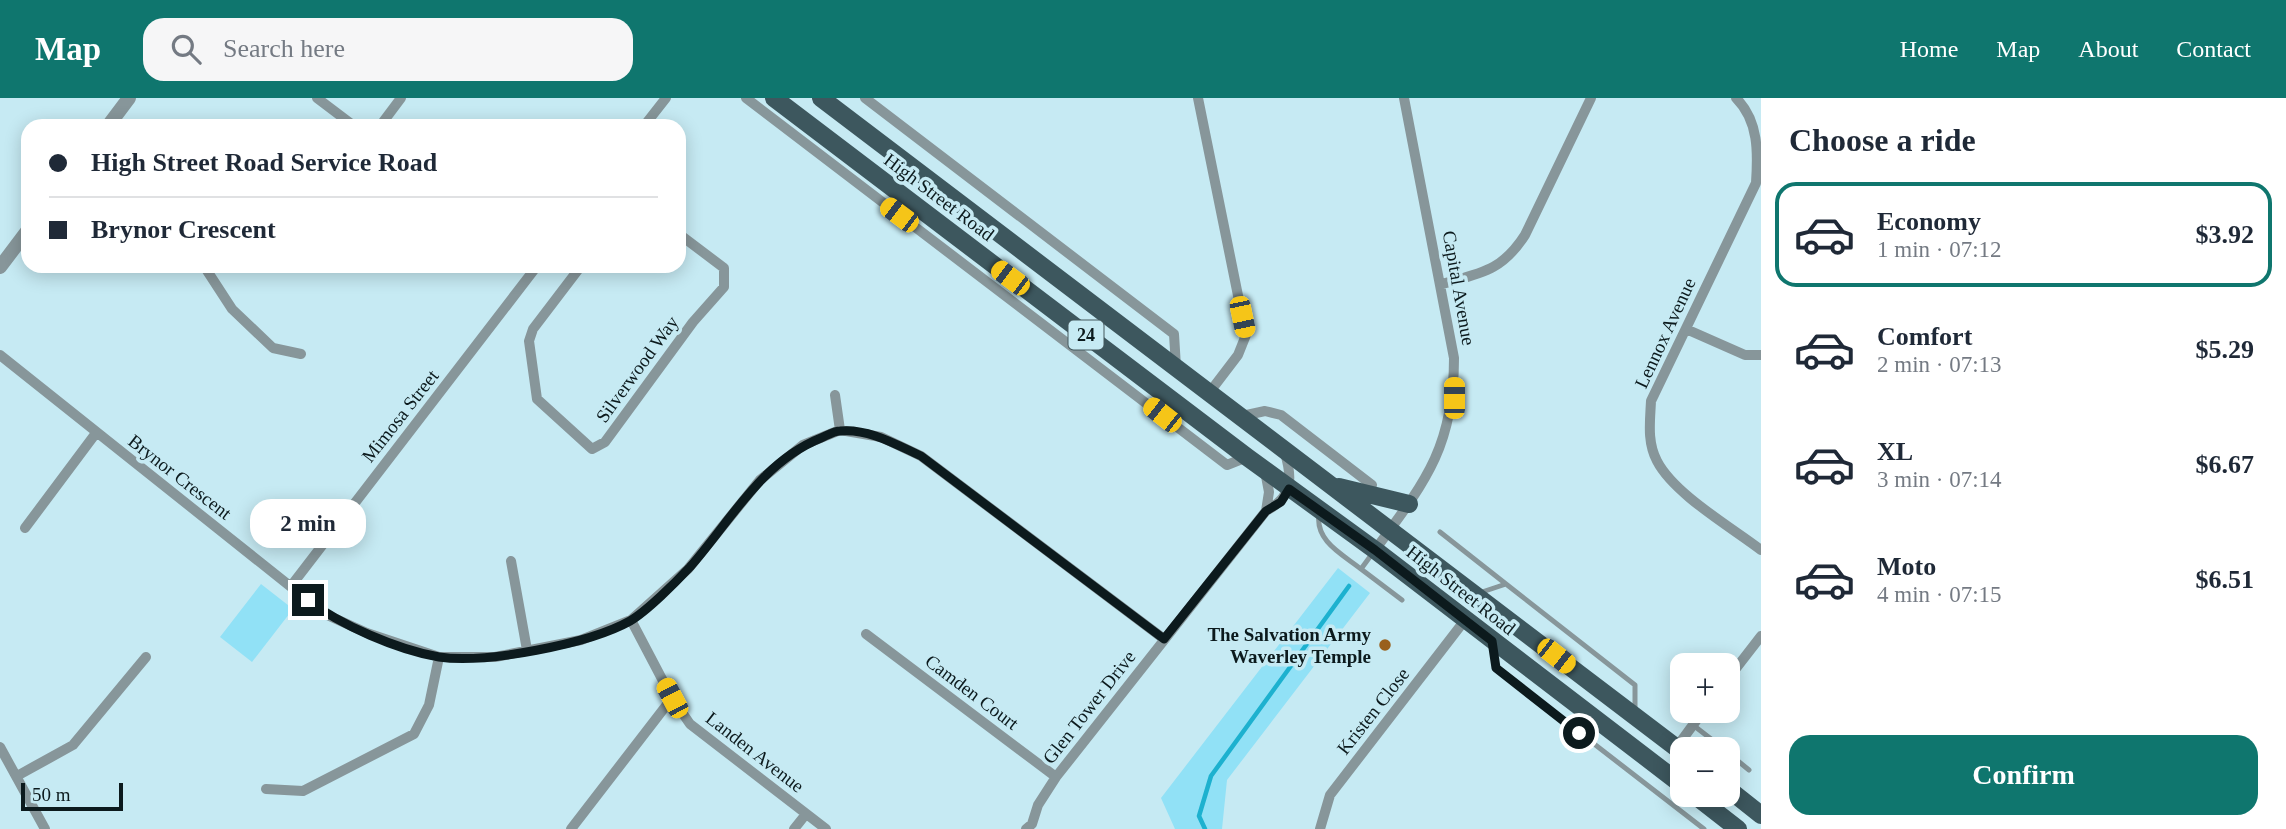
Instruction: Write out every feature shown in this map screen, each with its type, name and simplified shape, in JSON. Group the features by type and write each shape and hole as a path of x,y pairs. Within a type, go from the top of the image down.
{"main road":[{"name":"High Street Road","path":"774,98 1265,471 1375,550 1670,776"},
{"name":"High Street Road","path":"821,98 1391,528 1670,743"},
{"path":"1334,485 1409,504"},
{"path":"1740,798 1761,815"},
{"path":"1710,807 1738,829"}],"street":[{"path":"113,119 129,98"},
{"path":"317,98 345,119"},
{"path":"385,119 401,98"},
{"path":"650,119 666,98"},
{"name":"High Street Road","path":"746,98 1227,465 1247,457"},
{"name":"High Street Road","path":"865,98 1174,334 1177,367"},
{"path":"1198,98 1246,335 1238,355 1209,393"},
{"name":"Capital Avenue","path":"1375,550 1431,472 1446,436 1454,398 1454,358 1442,284 1404,98"},
{"path":"1442,284 1494,269 1512,256 1525,235 1591,98"},
{"name":"Lennox Avenue","path":"1736,98 1748,109 1758,148 1759,183 1651,401 1649,433 1657,461 1681,489 1761,550"},
{"path":"0,267 21,239"},
{"name":"Silverwood Way","path":"576,273 533,329 529,341 537,399 592,449 605,442 693,322 724,287 724,268 686,239"},
{"path":"209,273 232,309 273,348 301,354"},
{"name":"Mimosa Street","path":"291,586 531,273"},
{"path":"1686,329 1745,355 1761,355"},
{"name":"Brynor Crescent","path":"0,355 325,614 367,633 439,657 495,657 581,640 631,620 688,569 760,480 803,445 840,430"},
{"path":"835,396 840,430 881,437 921,456 1164,639"},
{"path":"1242,416 1265,411 1281,415 1372,485"},
{"path":"25,528 96,433"},
{"path":"1284,448 1290,475 1289,489"},
{"path":"1334,485 1346,465"},
{"path":"1265,471 1269,492 1266,511"},
{"name":"Glen Tower Drive","path":"1032,827 1038,805 1056,777 1266,511 1281,502 1289,489"},
{"path":"511,561 527,650"},
{"name":"Landen Avenue","path":"631,620 672,698 690,724 826,829"},
{"name":"Kristen Close","path":"1320,829 1330,795 1465,620"},
{"name":"Camden Court","path":"866,634 1056,777"},
{"path":"1740,663 1761,636"},
{"path":"17,776 73,745 146,657"},
{"path":"266,789 303,791 414,734 429,705 439,657"},
{"path":"570,829 672,698"},
{"path":"1686,737 1693,725"},
{"path":"0,747 44,829"},
{"path":"794,829 806,814"}],"lane":[{"path":"1319,510 1318,522 1324,539 1402,600"},
{"path":"1440,532 1635,685 1636,717"},
{"path":"1361,569 1375,550"},
{"path":"1476,594 1506,584"},
{"path":"1492,641 1496,668 1704,829"},
{"path":"1693,725 1708,737"},
{"path":"1740,762 1749,770"}],"shaded area":[{"path":"1338,568 1370,593 1227,780 1222,829 1175,829 1161,798"},
{"path":"261,584 293,609 252,662 220,637"}],"waterway":[{"path":"1205,829 1199,816 1211,776 1349,586"}],"place":[{"name":"The Salvation Army Waverley Temple","path":"1385,645"}],"route":[{"path":"308,600 325,614 367,633 439,657 495,657 581,640 631,620 688,569 760,480 803,445 840,430 881,437 921,456 1164,639 1266,511 1278,505 1289,489 1375,550 1492,641 1496,668 1579,733"}]}
